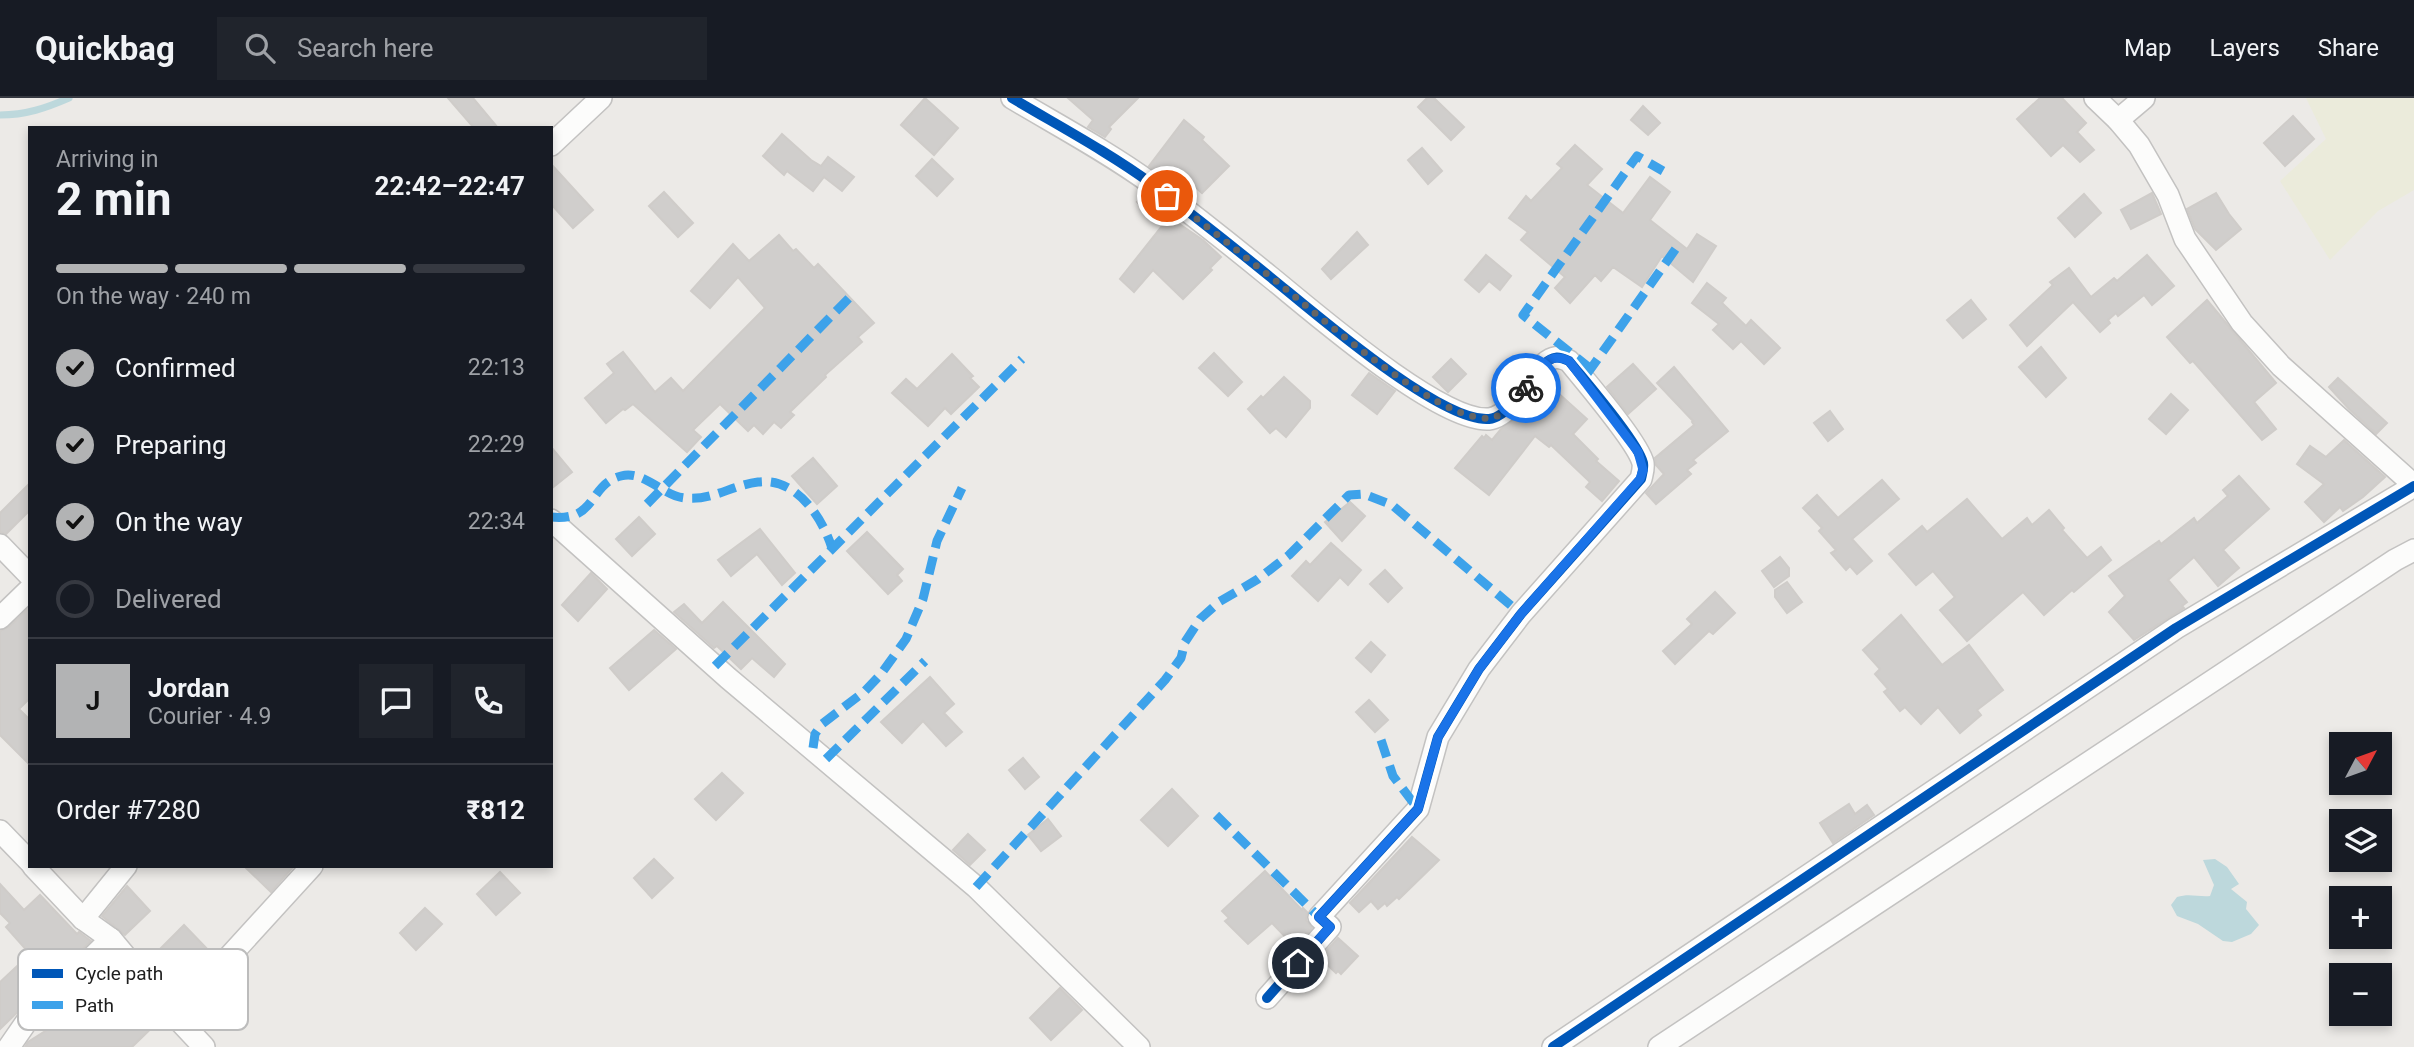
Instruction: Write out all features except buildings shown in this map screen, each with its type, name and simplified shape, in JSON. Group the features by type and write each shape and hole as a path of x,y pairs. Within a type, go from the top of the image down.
{"street":[{"path":"553,143 601,98"},
{"path":"1012,98 1150,183 1372,359 1422,393 1455,411 1489,419 1499,416 1510,407 1544,364 1550,358 1559,356 1569,361 1629,438 1643,461 1640,479 1632,490 1521,614 1479,669 1438,737 1418,809 1319,917 1330,927 1267,998"},
{"path":"1553,1047 2176,628 2414,486 2281,366 2242,323 2185,239 2168,195 2138,145 2118,120 2095,98"},
{"path":"2118,120 2144,98"},
{"path":"553,522 728,678 976,887 1139,1047"},
{"path":"0,545 28,574"},
{"path":"1659,1047 2414,550"},
{"path":"0,618 28,592"},
{"path":"0,831 28,860"},
{"path":"35,868 83,919 111,939 119,949"},
{"path":"83,919 124,868"},
{"path":"236,949 310,868"},
{"path":"101,949 111,939"},
{"path":"9,1047 21,1030"},
{"path":"188,1030 204,1047"}],"green space":[{"path":"2306,98 2414,98 2414,190 2378,211 2330,260 2280,181 2326,139"}],"water":[{"path":"2215,859 2227,867 2239,884 2231,889 2247,902 2246,909 2259,925 2251,934 2232,942 2223,941 2198,924 2177,916 2171,905 2181,896 2210,896 2214,885 2203,860"}],"waterway":[{"path":"0,115 36,110 69,98"}],"marked path":[{"path":"1591,369 1523,315 1637,156 1663,171"},
{"path":"1587,374 1677,247"},
{"path":"647,504 852,295"},
{"path":"715,666 1022,359"},
{"path":"553,517 577,514 603,486 621,476 638,477 685,498 704,497 758,482 772,482 784,486 806,502 822,524 832,548"},
{"path":"813,748 815,734 822,724 865,691 906,639 923,599 937,541 962,488"},
{"path":"976,887 1165,680 1181,658 1185,642 1200,619 1219,602 1258,579 1289,555 1349,495 1364,494 1392,505 1521,614"},
{"path":"826,759 925,661"},
{"path":"1381,740 1393,776 1418,809"},
{"path":"1216,815 1319,917"}],"cycle path":[{"path":"1012,98 1101,150 1152,184 1344,337 1440,403 1467,415 1489,419 1497,417 1512,405 1547,361 1553,358 1569,361 1622,427 1643,463 1641,479 1521,614 1479,669 1438,737 1418,809 1319,917 1330,927 1267,998"},
{"path":"1553,1047 2176,628 2414,486"}],"way so far":[{"path":"1167,196 1372,359 1422,393 1455,411 1489,419 1499,416 1526,388"}],"route":[{"path":"1298,963 1330,927 1319,917 1418,809 1438,737 1479,669 1521,614 1640,479 1643,461 1638,452 1569,361 1559,356 1550,358 1526,388"}]}
